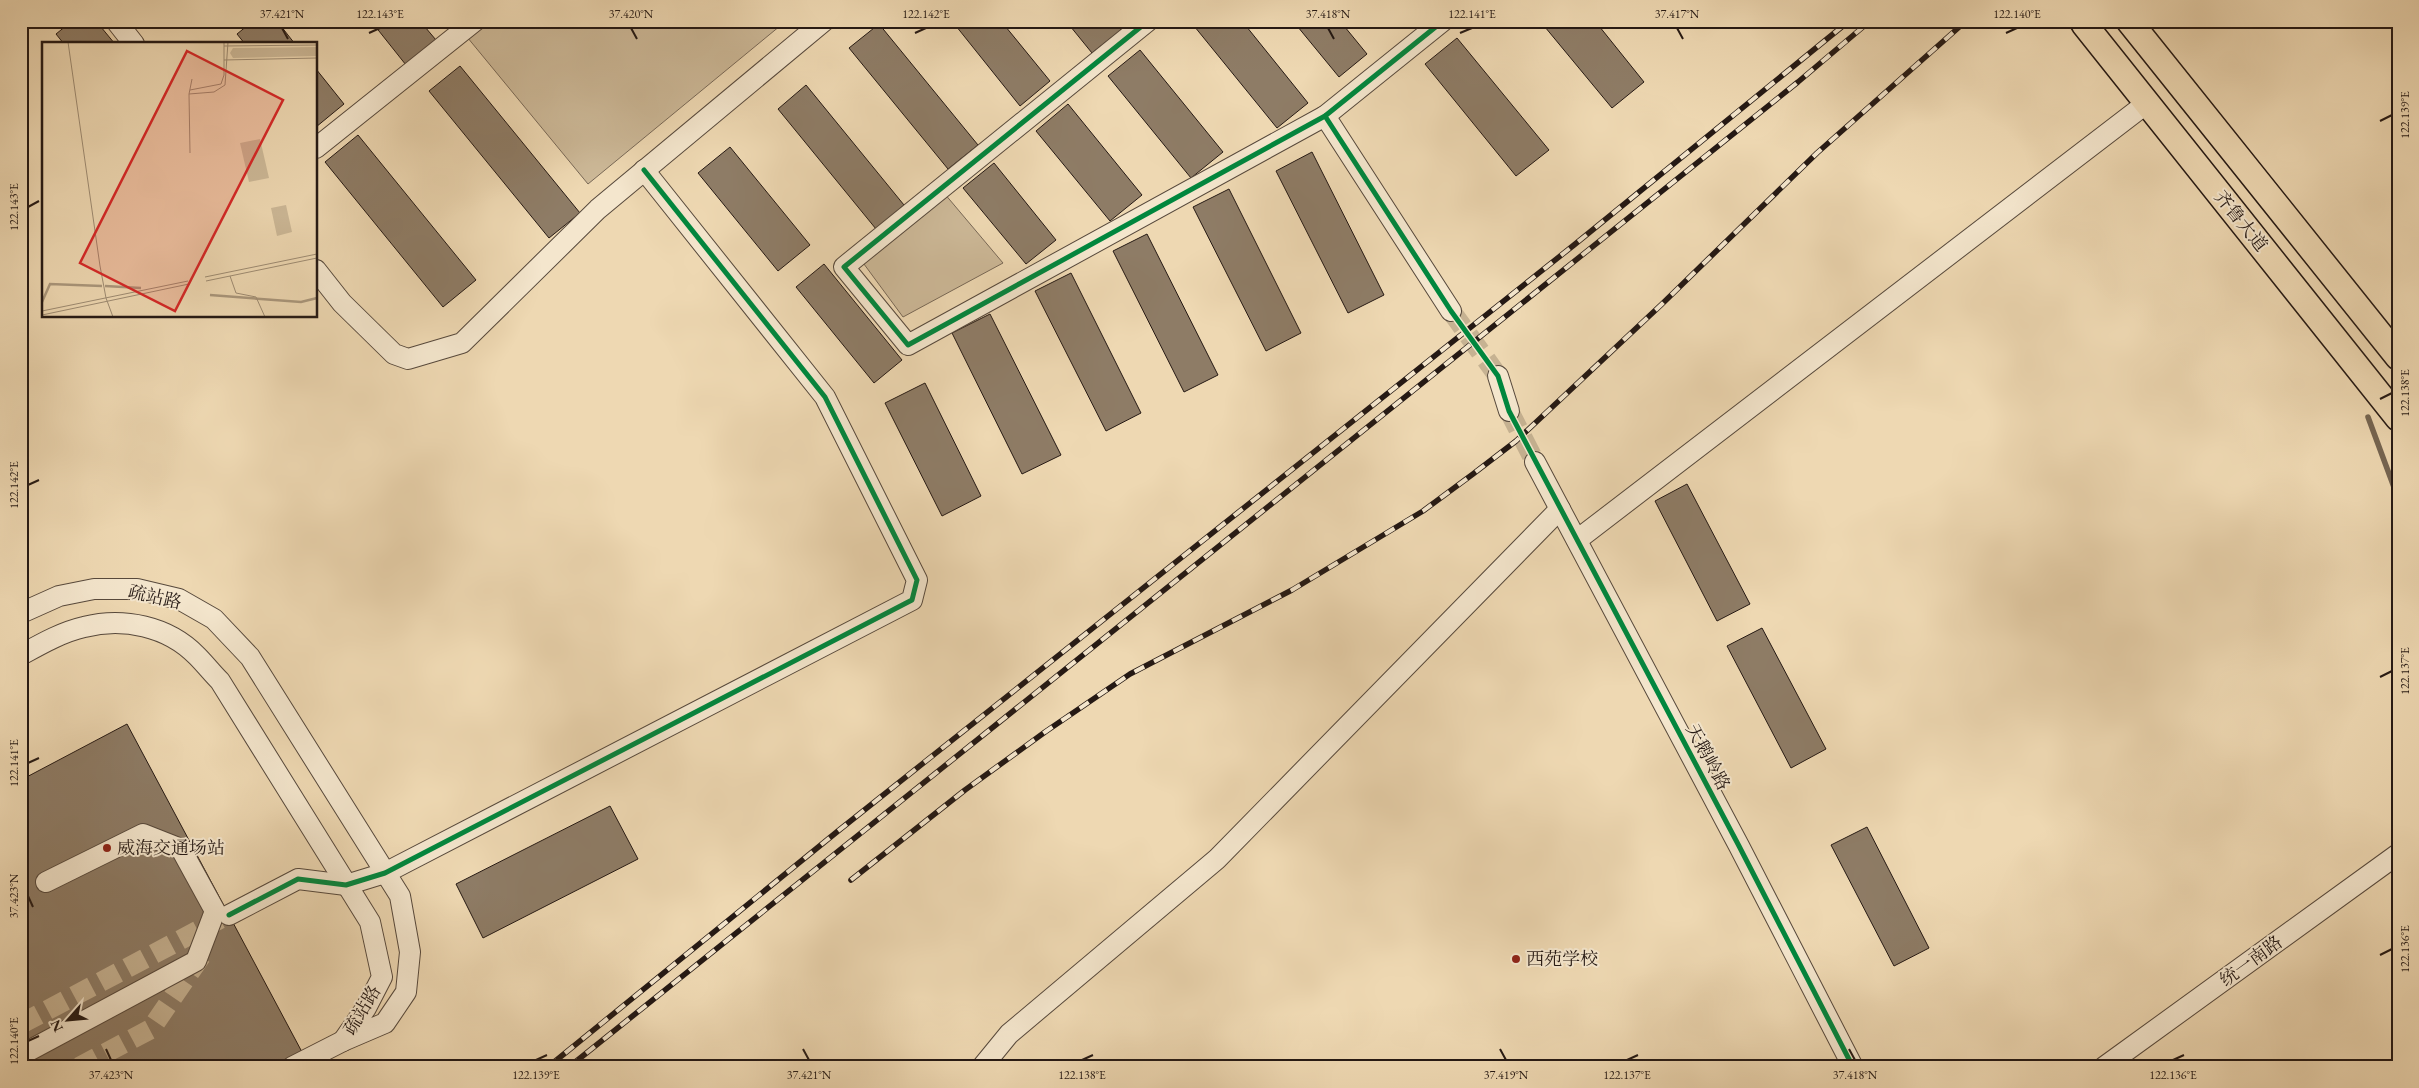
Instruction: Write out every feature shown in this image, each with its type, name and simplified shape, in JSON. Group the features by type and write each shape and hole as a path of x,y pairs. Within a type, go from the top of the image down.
{"main road":[{"name":"齐鲁大道","path":"2129,21 2398,358"},
{"name":"齐鲁大道","path":"2084,24 2398,418"}],"street":[{"path":"116,21 132,42"},
{"path":"318,146 475,21"},
{"path":"318,273 342,303 394,354 408,359 462,343 598,209 824,21"},
{"path":"1148,21 844,266 908,345 1325,116 1443,21"},
{"path":"1577,540 2147,103"},
{"path":"1325,116 1451,311"},
{"path":"229,915 298,879 346,885 385,873 912,600 917,580 825,397 644,170"},
{"path":"1498,376 1509,411"},
{"name":"天鹅岭路","path":"1535,462 1740,846 1853,1067"},
{"path":"982,1067 1009,1034 1217,859 1560,508"},
{"name":"疏站路","path":"21,613 59,596 94,589 137,589 179,599 214,618 250,657 400,896 410,952 406,992 385,1023 343,1041"},
{"name":"疏站路","path":"21,655 49,640 83,627 117,623 146,626 170,636 196,654 220,681 370,922 382,977 366,1008 343,1041"},
{"path":"21,1055 196,961 215,911 181,849 143,834 46,882"},
{"name":"统一南路","path":"2104,1067 2398,854"},
{"path":"292,1067 343,1041"}],"shaded area":[{"path":"463,21 786,21 588,184 458,26"},
{"path":"944,193 1003,263 903,317 861,260"}],"building":[{"path":"72,21 96,21 113,42 62,42 56,34"},
{"path":"253,21 277,21 293,42 243,42 237,34"},
{"path":"371,21 420,21 436,40 406,65"},
{"path":"952,21 1001,21 1050,81 1020,106"},
{"path":"1066,21 1114,21 1121,30 1092,53"},
{"path":"1190,21 1242,21 1308,103 1277,128"},
{"path":"1293,21 1340,21 1367,54 1339,77"},
{"path":"1540,21 1595,21 1644,82 1612,108"},
{"path":"879,24 978,145 948,169 849,48"},
{"path":"1457,38 1549,150 1516,176 1425,64"},
{"path":"1140,50 1223,152 1191,178 1108,76"},
{"path":"460,66 580,213 549,238 429,91"},
{"path":"318,72 344,104 318,125"},
{"path":"806,85 904,205 876,229 778,109"},
{"path":"1068,104 1142,195 1110,221 1036,131"},
{"path":"358,135 476,280 443,307 325,162"},
{"path":"730,147 810,245 778,271 698,173"},
{"path":"1312,152 1384,295 1348,313 1276,171"},
{"path":"994,163 1056,240 1026,264 963,188"},
{"path":"1229,189 1301,333 1266,351 1193,207"},
{"path":"1147,234 1218,375 1184,392 1113,251"},
{"path":"824,264 902,360 874,383 796,287"},
{"path":"1071,273 1141,413 1106,431 1035,291"},
{"path":"990,314 1061,455 1022,474 952,333"},
{"path":"925,383 981,496 942,516 885,403"},
{"path":"1687,484 1750,604 1717,621 1655,501"},
{"path":"1762,628 1826,749 1791,768 1727,646"},
{"name":"威海交通场站","path":"127,724 310,1067 21,1067 21,780"},
{"path":"610,806 638,859 483,938 456,884"},
{"path":"1867,827 1929,948 1894,966 1831,845"}],"waterway":[{"path":"2368,417 2398,498"}],"tunnel":[{"path":"1451,311 1498,376"},
{"path":"1509,411 1535,462"},
{"path":"21,1024 220,919"},
{"path":"79,1067 151,1029 201,956"}],"railway":[{"path":"548,1067 838,831 1574,245 1849,21"},
{"path":"569,1067 1798,82 1870,21"},
{"path":"851,880 965,790 1130,674 1292,590 1423,511 1516,441 1662,304 1817,153 1966,21"}],"cycle path":[{"path":"1148,21 844,267 908,345 1325,116 1443,21"},
{"path":"1325,116 1451,311 1498,376 1509,411 1739,846 1853,1067"},
{"path":"229,915 298,879 346,885 385,873 912,600 917,580 825,397 644,170"}],"place":[{"name":"威海交通场站","path":"107,848"},
{"name":"西苑学校","path":"1516,959"}]}
